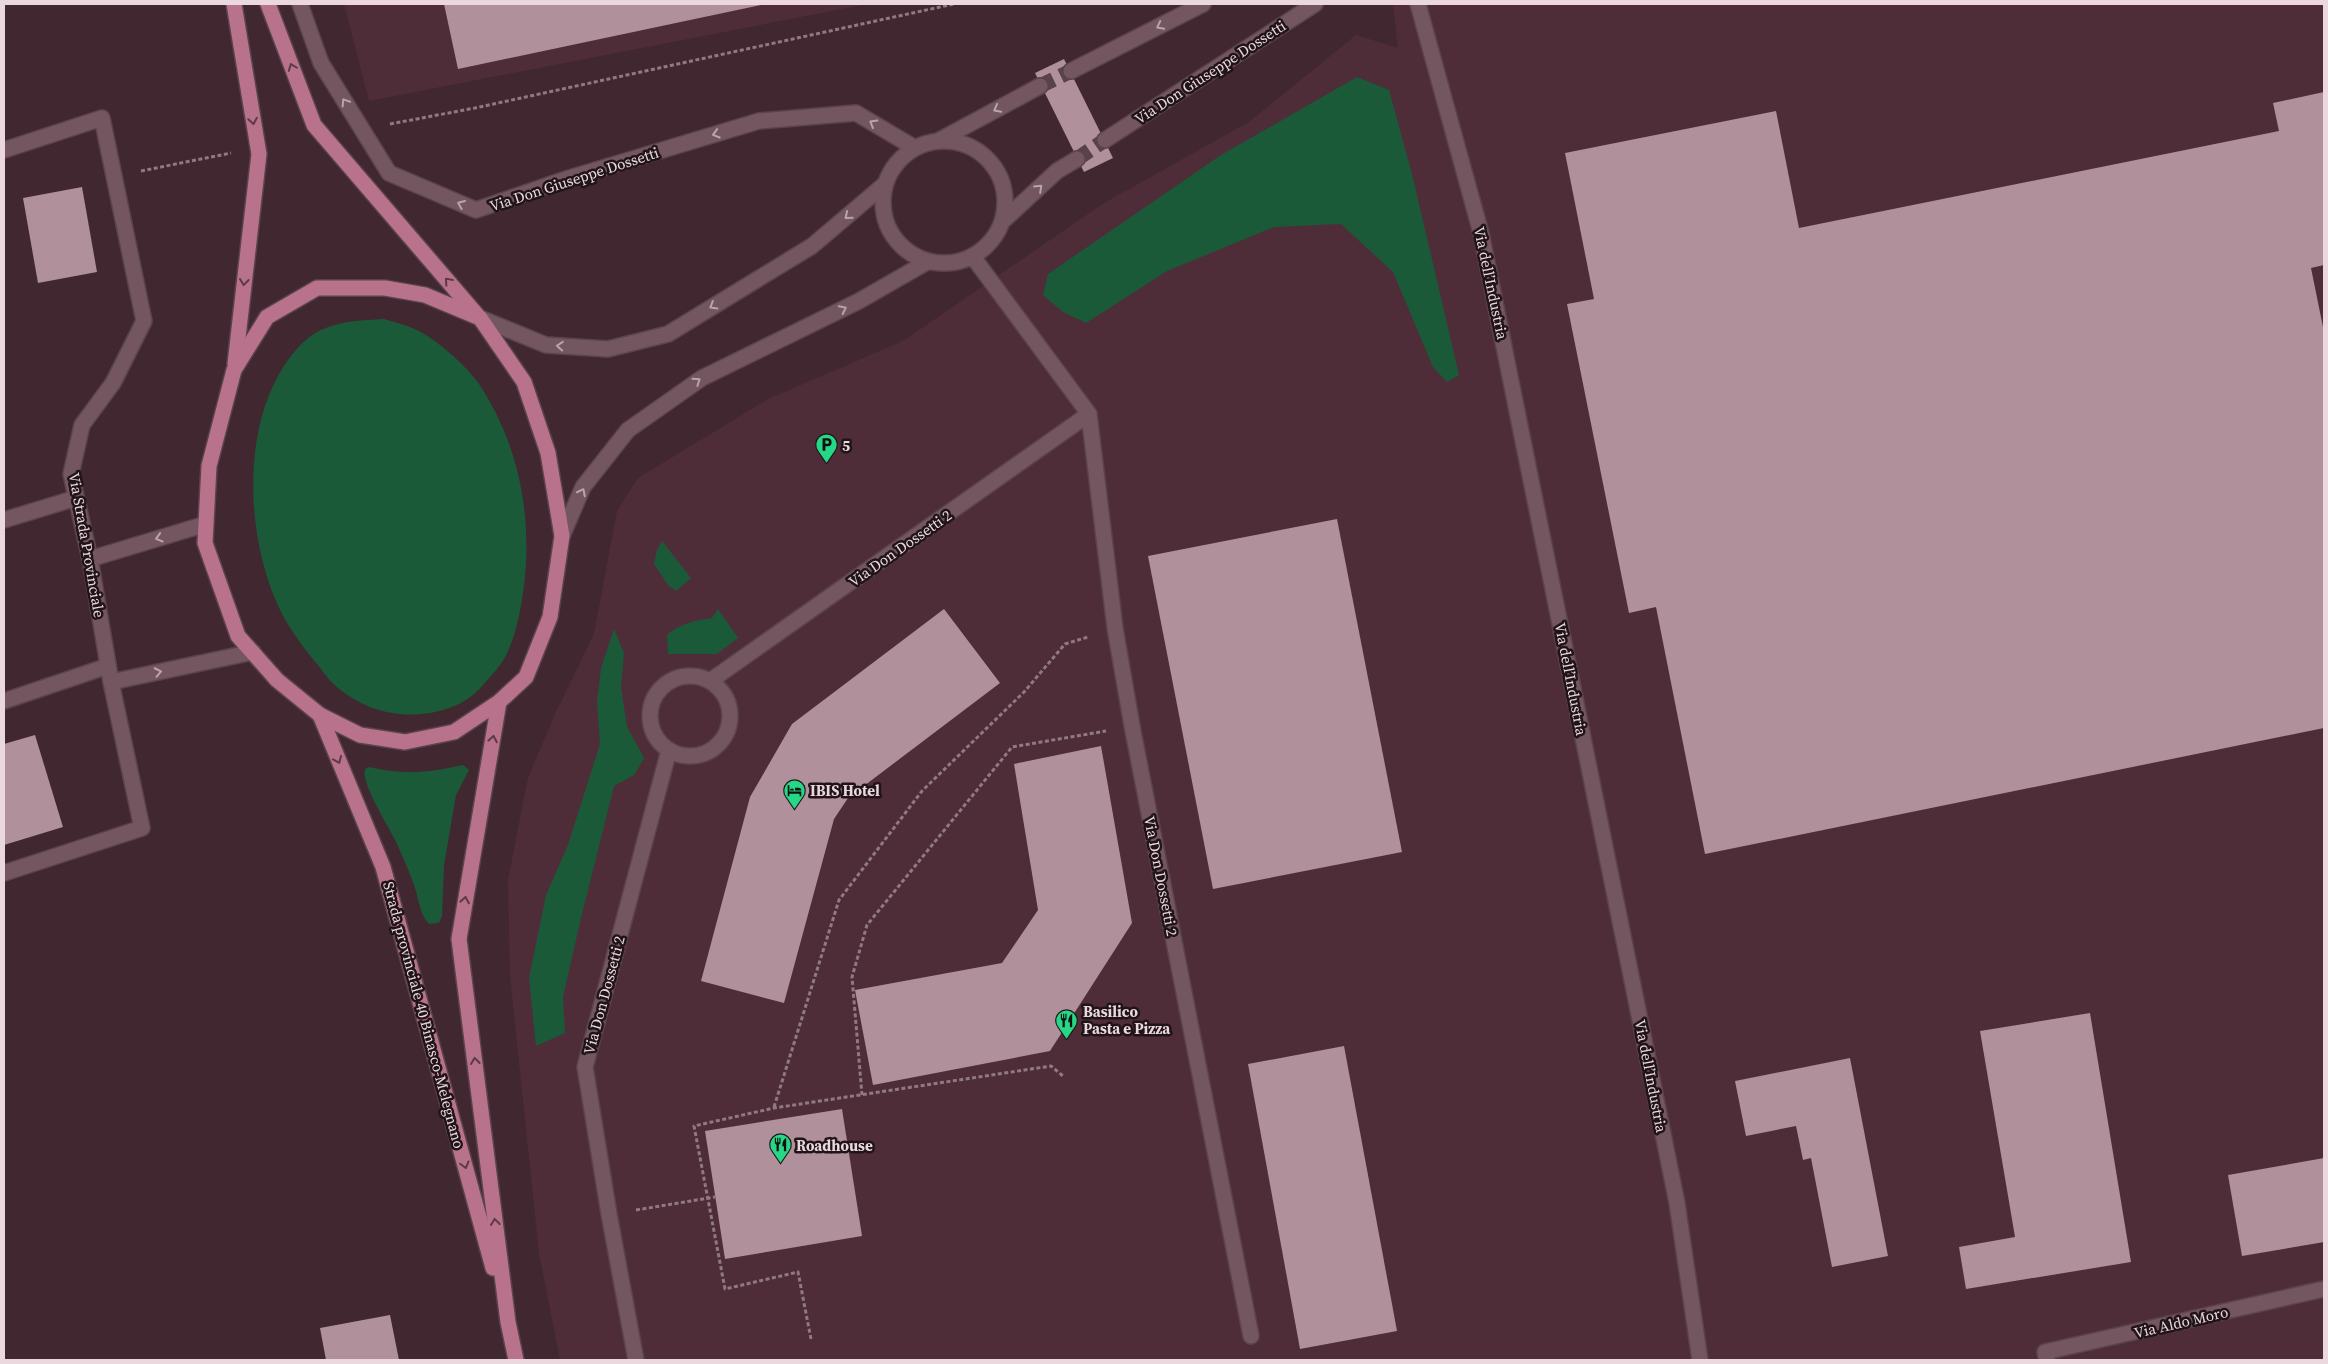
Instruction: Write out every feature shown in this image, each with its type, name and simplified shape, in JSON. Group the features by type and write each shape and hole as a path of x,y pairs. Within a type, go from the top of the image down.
{"main road":[{"name":"Strada provinciale 40 Binasco-Melegnano","path":"234,4 259,154 234,370 209,466 205,543 238,636 278,680 320,715 360,735 405,742 454,732 499,702 526,677 550,617 562,536 548,453 524,382 480,318 314,125 268,4"},
{"name":"Strada provinciale 40 Binasco-Melegnano","path":"234,370 267,317 317,288 385,288 417,294 480,318"},
{"name":"Strada provinciale 40 Binasco-Melegnano","path":"499,702 459,939 508,1322"},
{"name":"Strada provinciale 40 Binasco-Melegnano","path":"320,715 383,867 508,1322 516,1360"}],"street":[{"name":"Via Don Giuseppe Dossetti","path":"300,4 321,63 389,173 476,210 566,179 759,121 856,112 915,148"},
{"path":"1071,71 1203,4"},
{"name":"Via Don Giuseppe Dossetti","path":"1106,140 1315,4"},
{"name":"Via dell’Industria","path":"1418,4 1481,233 1677,1203 1700,1360"},
{"path":"938,141 958,142 977,150 992,163 1002,180 1006,200 1004,220 997,235 973,257 958,263 926,262 909,253 895,240 886,223 883,204 885,184 892,170 902,157 915,148 938,141 1040,86"},
{"name":"Via Strada Provinciale","path":"4,150 102,118 144,321 112,382 82,426 71,474 90,559 111,682 142,828 4,873"},
{"path":"1004,220 1057,171 1077,159"},
{"path":"480,318 546,345 608,349 668,334 812,246 885,184"},
{"name":"Via Don Dossetti 2","path":"973,257 1089,414 1115,628 1132,726 1251,1336"},
{"path":"562,536 583,487 628,430 702,378 859,301 926,262"},
{"name":"Via Don Dossetti 2","path":"710,681 1089,414"},
{"path":"4,520 76,498"},
{"path":"90,559 206,524"},
{"path":"111,682 253,652"},
{"path":"4,701 108,666"},
{"path":"684,676 698,677 710,681 724,695 729,708 730,717 724,738 707,753 694,756 682,756 669,750 655,736 651,728 650,714 654,696 662,687 674,679 684,676"},
{"name":"Via Don Dossetti 2","path":"636,1360 609,1214 585,1067 669,750"},
{"name":"Via Aldo Moro","path":"2047,1360 2045,1352 2324,1289"}],"path":[{"path":"362,129 475,108 954,4"},
{"path":"114,176 258,148"},
{"path":"774,1108 839,900 922,791 1024,692 1066,644 1115,628"},
{"path":"862,1095 852,977 867,925 1012,747 1132,726"},
{"path":"811,1339 798,1272 725,1289 694,1126 774,1108 1051,1066 1063,1076"},
{"path":"609,1214 716,1197"}],"shaded area":[{"path":"344,4 868,4 369,101"},
{"path":"1393,4 2324,4 2324,1360 560,1360 539,1253 510,976 508,880 528,778 555,714 594,634 617,511 638,478 768,399 903,341 1104,203 1249,122 1356,35 1398,48"}],"green space":[{"path":"1357,77 1389,90 1413,178 1459,375 1447,382 1433,367 1393,272 1341,224 1274,227 1167,271 1086,323 1063,312 1043,295 1048,274 1221,155"},
{"path":"384,319 410,327 428,337 457,360 479,384 494,409 506,435 515,461 525,516 525,572 522,600 519,617 505,658 491,676 469,698 446,709 410,715 376,709 346,694 334,685 289,627 271,587 262,558 256,527 253,495 254,463 258,432 266,403 278,376 291,356 308,338 328,327 344,323"},
{"path":"662,541 691,578 676,591 668,585 654,564 657,550"},
{"path":"718,609 738,638 717,654 668,654 667,635 683,625 712,618"},
{"path":"614,629 624,653 621,687 627,727 644,758 634,775 614,786 563,997 565,1033 536,1046 529,978 546,895 568,845 600,744 597,702 601,668"},
{"path":"463,765 469,770 456,795 444,865 442,916 439,923 429,924 422,912 413,882 401,853 371,794 367,784 365,769 369,767 416,772"}],"building":[{"path":"444,4 761,4 761,5 458,69"},
{"path":"1064,59 1113,158 1084,172 1035,73"},
{"path":"2324,92 2324,265 2311,268 2324,332 2324,728 1705,854 1656,607 1629,613 1567,304 1594,299 1565,153 1776,111 1799,228 2279,131 2273,103"},
{"path":"82,187 97,272 38,283 23,198"},
{"path":"1337,519 1402,852 1213,889 1148,556"},
{"name":"IBIS Hotel","path":"944,609 1000,683 848,798 834,819 784,1003 701,981 750,797 792,724"},
{"path":"35,735 63,827 4,845 4,744"},
{"path":"1101,746 1132,923 1050,1051 873,1085 855,990 1002,963 1038,910 1014,764"},
{"path":"2090,1013 2131,1262 1966,1289 1959,1247 2015,1237 1980,1031"},
{"path":"1344,1046 1397,1331 1300,1349 1248,1064"},
{"path":"1850,1058 1888,1256 1832,1267 1811,1158 1803,1160 1796,1126 1746,1136 1735,1081"},
{"name":"Roadhouse","path":"842,1109 862,1236 725,1259 705,1131"},
{"path":"2324,1158 2324,1242 2242,1256 2228,1175"},
{"path":"390,1315 399,1360 326,1360 320,1328"}],"tunnel":[{"path":"1040,86 1071,71"},
{"path":"1077,159 1105,140"}],"place":[{"name":"5","path":"826,464"},
{"name":"IBIS Hotel","path":"794,809"},
{"name":"Basilico Pasta e Pizza","path":"1067,1039"},
{"name":"Roadhouse","path":"780,1164"}]}
